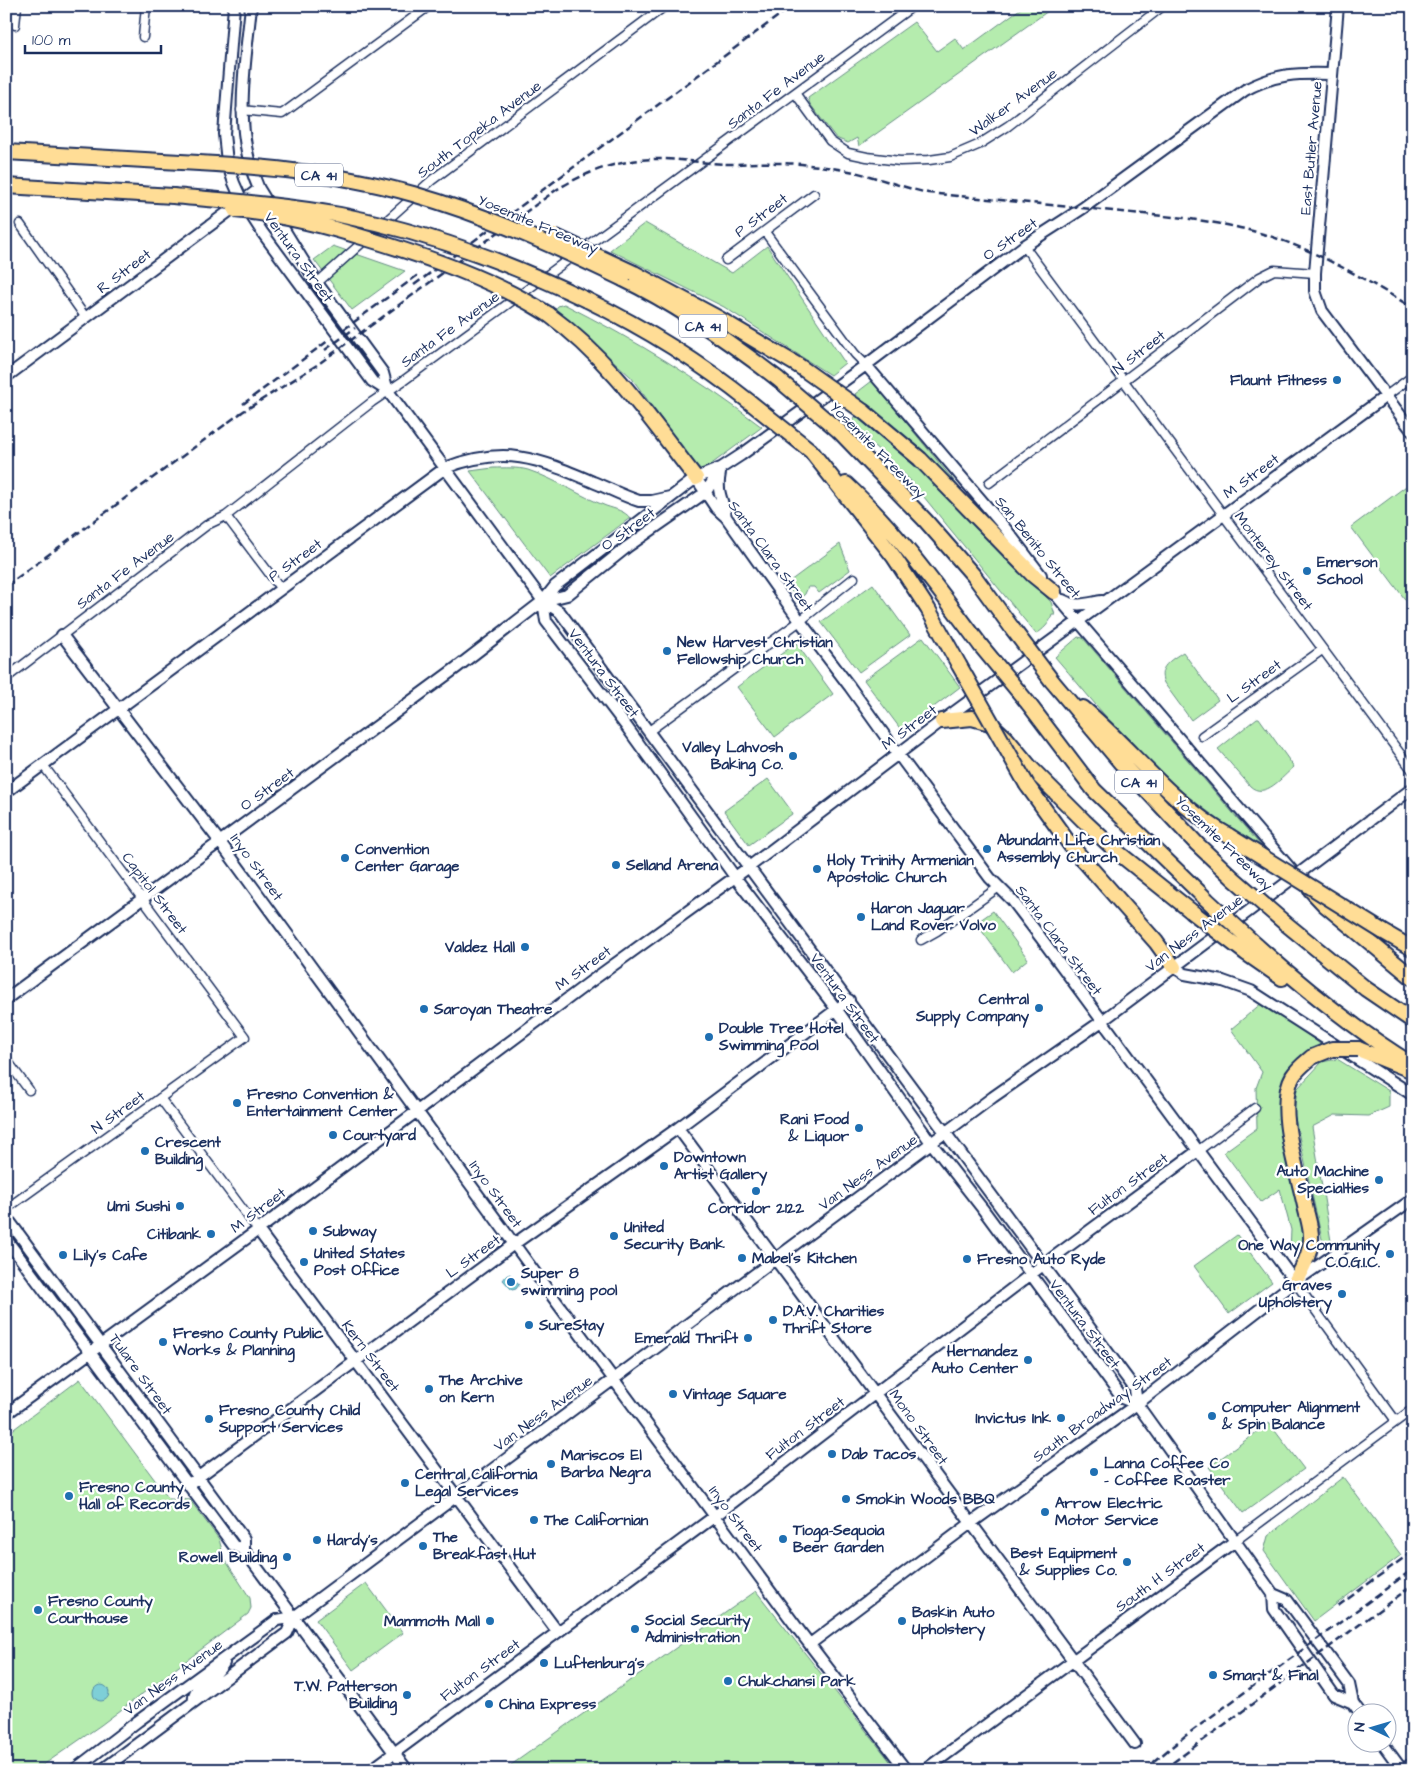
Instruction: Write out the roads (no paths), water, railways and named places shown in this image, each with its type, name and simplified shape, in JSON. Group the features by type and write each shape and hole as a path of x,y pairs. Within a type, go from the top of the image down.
{"highway":[{"name":"Yosemite Freeway","path":"6,152 276,168 336,177 406,192 472,213 543,232 628,276 710,330 778,379 839,431 925,520 974,576 1052,681 1121,763 1198,844 1233,878 1285,923 1366,988 1413,1021"},
{"name":"CA 41","path":"6,186 256,203 338,215 387,226 477,253 546,280 669,345 713,374 751,403 810,451 872,508 906,546 981,646 1094,790 1206,899 1251,949"},
{"path":"166,196 222,209 308,222 391,246 486,282 548,314 580,339 609,368 696,478"},
{"path":"628,276 718,318 798,366 864,412 920,459 1033,575 1054,592"},
{"path":"810,451 894,557 928,610 1027,785 1066,839 1156,942 1174,967"},
{"path":"1052,681 1098,720 1158,782 1196,814 1413,949"},
{"path":"942,721 972,718 990,723 1006,738 1030,767 1084,821 1116,850 1191,911 1251,949 1335,1012 1413,1065"},
{"path":"1296,874 1324,904 1413,978"},
{"path":"1295,1282 1306,1260 1311,1237 1287,1122 1286,1094 1293,1076 1312,1057 1332,1048 1358,1049 1413,1071"}],"street":[{"path":"15,25 16,6"},
{"path":"143,37 146,6"},
{"name":"Ventura Street","path":"234,6 224,120 225,144 234,183 242,201 262,232 372,381 388,391"},
{"name":"Ventura Street","path":"250,6 242,110 246,154 259,189 318,282 383,373 388,391 543,601 560,612 1136,1389 1137,1404 1273,1594 1287,1600 1349,1684 1353,1703"},
{"path":"242,110 282,114 429,6"},
{"name":"South Topeka Avenue","path":"318,282 432,180 665,6"},
{"name":"Santa Fe Avenue","path":"6,678 207,525 226,516 388,391 913,6"},
{"name":"Walker Avenue","path":"795,93 830,141 848,153 900,161 950,157 978,145 1008,126 1163,6"},
{"name":"East Butler Avenue","path":"1338,6 1315,273 1315,292 1322,311 1386,396"},
{"name":"O Street","path":"6,999 451,673 543,601 555,586 696,478 721,468 866,364 1024,246 1083,208 1245,90 1262,81 1281,76 1332,74"},
{"name":"R Street","path":"6,377 259,189"},
{"name":"P Street","path":"726,260 814,194"},
{"path":"20,224 86,318"},
{"name":"San Benito Street","path":"765,232 855,354 866,364 1005,528 1054,592 1296,874"},
{"name":"Monterey Street","path":"1024,246 1413,771"},
{"name":"N Street","path":"989,483 1248,285 1268,272 1285,270 1315,273"},
{"name":"M Street","path":"6,1414 749,867 942,721 1413,376"},
{"path":"1386,396 1413,432"},
{"name":"P Street","path":"6,792 445,468 477,457 516,456 546,463 630,498 652,501 672,497"},
{"path":"721,468 719,493 726,517"},
{"name":"O Street","path":"543,601 567,595 627,547 706,492 721,468"},
{"name":"Santa Clara Street","path":"696,478 716,508 726,517 800,621 990,878 1012,900 1199,1150 1396,1421"},
{"path":"630,498 638,504 642,520"},
{"path":"226,516 281,589"},
{"path":"649,731 800,621 854,578"},
{"name":"M Street","path":"1054,592 1072,604 1106,601"},
{"name":"Ventura Street","path":"543,601 546,621 836,1010 932,1144 982,1208 1030,1276 1122,1398 1137,1404"},
{"name":"Inyo Street","path":"62,635 220,842 715,1516 906,1770"},
{"name":"L Street","path":"1202,736 1322,650"},
{"name":"Capitol Street","path":"43,765 245,1037"},
{"name":"Van Ness Avenue","path":"74,1770 277,1620 294,1617 993,1097 1102,1021 1413,788"},
{"path":"921,940 1000,887"},
{"path":"1174,967 1185,974 1223,981 1251,991 1413,1095"},
{"name":"L Street","path":"189,1484 514,1244 678,1128 849,1000"},
{"name":"N Street","path":"6,1210 245,1037"},
{"path":"6,1059 30,1090"},
{"name":"Kern Street","path":"160,1098 558,1631"},
{"name":"Fulton Street","path":"371,1770 715,1516 1043,1265 1255,1108"},
{"name":"Mono Street","path":"678,1128 1136,1744"},
{"name":"South Broadway Street","path":"810,1644 971,1522 1137,1404 1295,1282 1413,1199"},
{"name":"Tulare Street","path":"6,1220 10,1222 244,1539 244,1550"},
{"name":"Tulare Street","path":"6,1239 233,1545 244,1550 407,1770"},
{"name":"South H Street","path":"925,1770 1413,1409"},
{"name":"Ventura Street","path":"1273,1594 1274,1610 1334,1695 1353,1703"},
{"name":"Van Ness Avenue","path":"102,1770 287,1633 294,1617"},
{"path":"194,1702 197,1688 212,1678 234,1651"},
{"path":"1391,1754 1403,1770 1413,1762"}],"water":[{"name":"Super 8 swimming pool","path":"510,1274 519,1285 516,1289 512,1290 503,1280"},
{"path":"98,1685 104,1685 109,1690 107,1699 98,1701 93,1696 93,1690"}],"railway":[{"path":"414,285 792,6"},
{"path":"239,414 317,365 556,190 580,177 605,167 632,161 668,159 722,164 770,163 810,165 855,172 928,193 1184,218 1224,224 1263,234 1302,248 1358,276 1413,308"},
{"path":"343,330 418,275"},
{"path":"325,350 355,328"},
{"path":"243,404 329,340"},
{"path":"6,586 245,410"},
{"path":"1338,1606 1413,1551"},
{"path":"1144,1770 1185,1736 1413,1569"},
{"path":"1163,1770 1413,1585"}],"place":[{"name":"Flaunt Fitness","path":"1337,380"},
{"name":"Emerson School","path":"1307,571"},
{"name":"New Harvest Christian Fellowship Church","path":"667,651"},
{"name":"Valley Lahvosh Baking Co.","path":"793,756"},
{"name":"Abundant Life Christian Assembly Church","path":"987,849"},
{"name":"Convention Center Garage","path":"345,858"},
{"name":"Selland Arena","path":"616,865"},
{"name":"Holy Trinity Armenian Apostolic Church","path":"817,869"},
{"name":"Haron Jaguar Land Rover Volvo","path":"861,917"},
{"name":"Valdez Hall","path":"525,947"},
{"name":"Central Supply Company","path":"1039,1008"},
{"name":"Saroyan Theatre","path":"424,1009"},
{"name":"Double Tree Hotel Swimming Pool","path":"709,1037"},
{"name":"Fresno Convention & Entertainment Center","path":"237,1103"},
{"name":"Rani Food & Liquor","path":"859,1128"},
{"name":"Courtyard","path":"333,1135"},
{"name":"Crescent Building","path":"145,1151"},
{"name":"Downtown Artist Gallery","path":"664,1166"},
{"name":"Auto Machine Specialties","path":"1379,1180"},
{"name":"Corridor 2122","path":"756,1191"},
{"name":"Umi Sushi","path":"180,1206"},
{"name":"Subway","path":"313,1231"},
{"name":"Citibank","path":"211,1234"},
{"name":"United Security Bank","path":"614,1236"},
{"name":"One Way Community C.O.G.I.C.","path":"1390,1254"},
{"name":"Lily's Cafe","path":"63,1255"},
{"name":"Mabel's Kitchen","path":"742,1258"},
{"name":"Fresno Auto Ryde","path":"967,1259"},
{"name":"United States Post Office","path":"304,1262"},
{"name":"Super 8 swimming pool","path":"511,1282"},
{"name":"Graves Upholstery","path":"1342,1294"},
{"name":"D.A.V. Charities Thrift Store","path":"773,1320"},
{"name":"SureStay","path":"529,1325"},
{"name":"Emerald Thrift","path":"748,1338"},
{"name":"Fresno County Public Works & Planning","path":"163,1342"},
{"name":"Hernandez Auto Center","path":"1028,1360"},
{"name":"The Archive on Kern","path":"429,1389"},
{"name":"Vintage Square","path":"673,1394"},
{"name":"Computer Alignment & Spin Balance","path":"1212,1416"},
{"name":"Invictus Ink","path":"1061,1418"},
{"name":"Fresno County Child Support Services","path":"209,1419"},
{"name":"Dab Tacos","path":"832,1454"},
{"name":"Mariscos El Barba Negra","path":"551,1464"},
{"name":"Lanna Coffee Co - Coffee Roaster","path":"1094,1472"},
{"name":"Central California Legal Services","path":"405,1483"},
{"name":"Fresno County Hall of Records","path":"69,1496"},
{"name":"Smokin Woods BBQ","path":"846,1499"},
{"name":"Arrow Electric Motor Service","path":"1045,1512"},
{"name":"The Californian","path":"534,1520"},
{"name":"Tioga-Sequoia Beer Garden","path":"783,1539"},
{"name":"Hardy's","path":"317,1540"},
{"name":"The Breakfast Hut","path":"423,1546"},
{"name":"Rowell Building","path":"287,1557"},
{"name":"Best Equipment & Supplies Co.","path":"1127,1562"},
{"name":"Fresno County Courthouse","path":"38,1610"},
{"name":"Mammoth Mall","path":"490,1621"},
{"name":"Baskin Auto Upholstery","path":"902,1621"},
{"name":"Social Security Administration","path":"635,1629"},
{"name":"Luftenburg's","path":"544,1663"},
{"name":"Smart & Final","path":"1213,1675"},
{"name":"Chukchansi Park","path":"728,1681"},
{"name":"T.W. Patterson Building","path":"407,1695"},
{"name":"China Express","path":"489,1704"}]}
